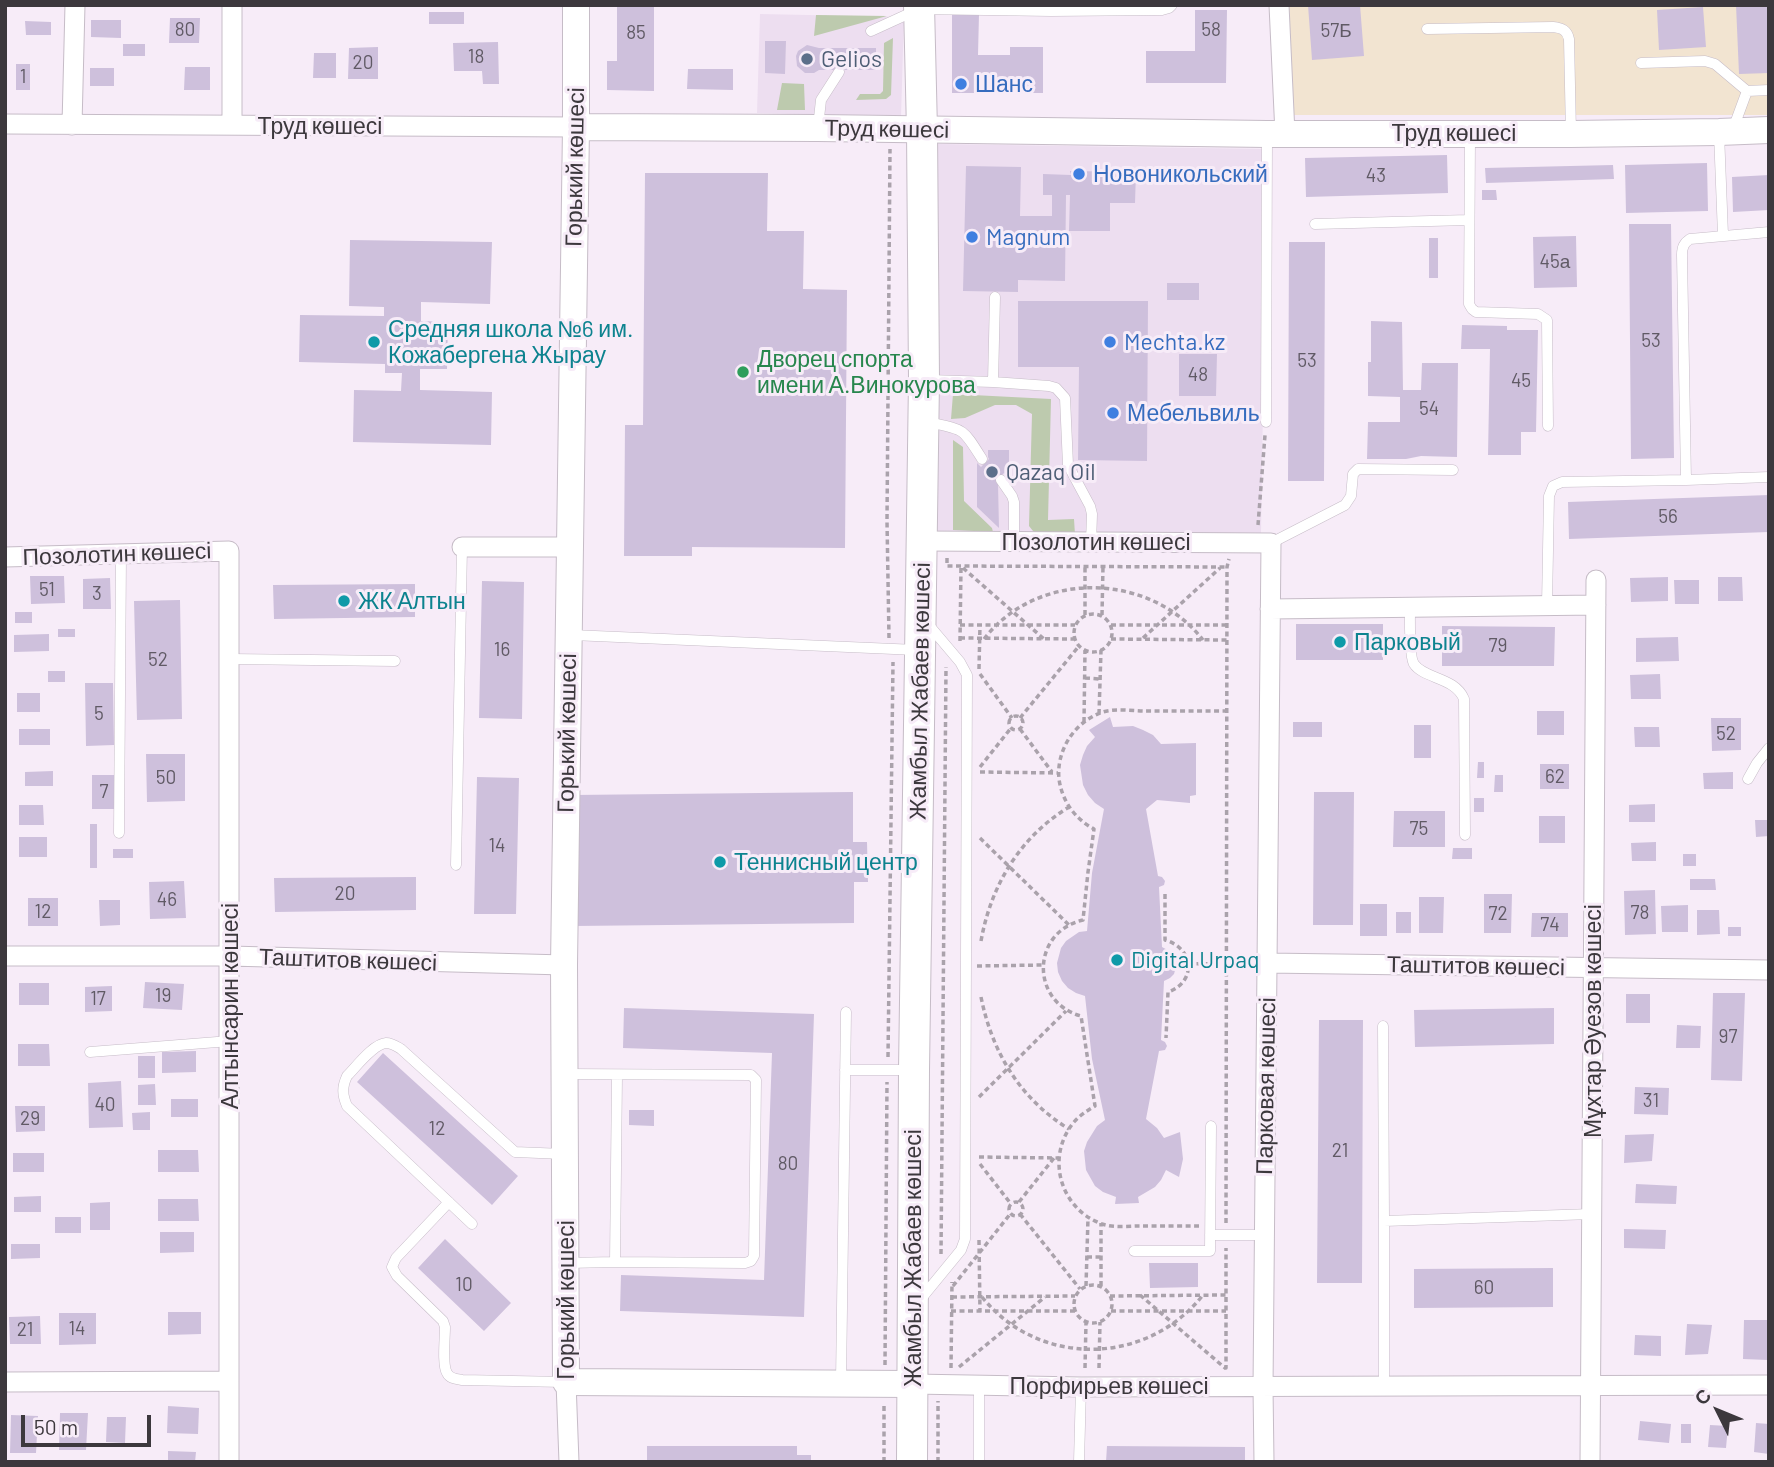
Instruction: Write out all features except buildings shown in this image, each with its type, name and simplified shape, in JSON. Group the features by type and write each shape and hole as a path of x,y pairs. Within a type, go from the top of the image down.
{"main road":[{"name":"Жамбыл Жабаев көшесі","path":"912,1462 899,1384 913,1308 901,1070 922,541 924,380 919,7"}],"street":[{"path":"72,125 75,5"},
{"path":"232,5 232,125"},
{"name":"Горький көшесі","path":"569,1462 566,1382 564,964 576,5"},
{"path":"1276,134 1279,5"},
{"name":"Труд көшесі","path":"5,124 817,128 1276,134 1571,134 1769,130"},
{"name":"Позолотин көшесі","path":"922,541 1264,543"},
{"name":"Парковая көшесі","path":"1264,543 1270,609 1264,1462"},
{"path":"462,547 570,547"},
{"name":"Позолотин көшесі","path":"5,556 229,551"},
{"name":"Алтынсарин көшесі","path":"229,551 229,1462"},
{"name":"Мұхтар Әуезов көшесі","path":"1590,1462 1597,580"},
{"path":"1270,609 1596,605"},
{"name":"Таштитов көшесі","path":"5,956 230,956 564,964"},
{"name":"Таштитов көшесі","path":"1267,963 1769,970"},
{"name":"Порфирьев көшесі","path":"566,1382 979,1385 1083,1378 1263,1387 1769,1385"},
{"path":"5,1382 229,1381"}],"lane":[{"path":"871,31 919,7 1162,10 1172,5"},
{"path":"1427,29 1553,27 1564,30 1569,39 1571,134"},
{"path":"1640,63 1700,60 1710,62 1747,90 1769,90"},
{"path":"817,128 821,100 839,72"},
{"path":"1723,235 1725,132 1747,90"},
{"path":"1470,133 1469,299 1476,312 1538,314 1547,320 1548,426"},
{"path":"1266,422 1276,134"},
{"path":"1315,224 1469,220"},
{"path":"1686,480 1682,248 1690,239 1769,232"},
{"path":"993,382 995,298"},
{"path":"924,380 993,382 1056,388 1065,398 1068,465 1092,514 1091,543"},
{"path":"923,421 962,431 982,459"},
{"path":"1264,543 1345,505 1351,496 1353,474 1358,470 1453,470"},
{"path":"1547,605 1549,496 1553,486 1562,482 1769,477"},
{"path":"1001,480 1014,502 1014,542"},
{"path":"456,865 462,547"},
{"path":"119,833 121,554"},
{"path":"1410,608 1411,656 1414,664 1451,685 1462,693 1464,699 1465,835"},
{"path":"913,1308 957,1254 965,1238 967,675 960,662 920,614"},
{"path":"568,635 919,653"},
{"path":"230,659 395,661"},
{"path":"1748,779 1769,748"},
{"path":"841,1383 846,1012"},
{"path":"1383,1026 1384,1386"},
{"path":"90,1052 230,1041"},
{"path":"472,1224 352,1111 344,1099 342,1088 347,1076 376,1046 390,1043 401,1049 515,1152 565,1154"},
{"path":"845,1070 901,1070"},
{"path":"564,1074 751,1075 756,1080 754,1256 751,1261 566,1263"},
{"path":"615,1262 617,1075"},
{"path":"1134,1251 1210,1251 1211,1126"},
{"name":"Порфирьев көшесі","path":"449,1202 396,1258 392,1267 397,1276 443,1321 446,1370 451,1377 462,1380 566,1382"},
{"path":"1384,1221 1592,1214"},
{"path":"1210,1231 1264,1235"},
{"path":"1079,1462 1083,1378"},
{"path":"979,1385 979,1462"}],"path":[{"path":"890,130 888,635 919,653"},
{"path":"1264,543 1266,422"},
{"path":"947,566 1227,567 1226,1226 1210,1231 1101,1223 1075,1206 1065,1191 1057,1158"},
{"path":"961,566 1044,639"},
{"path":"960,646 961,566"},
{"path":"1085,566 1085,615"},
{"path":"1102,615 1103,566"},
{"path":"1141,639 1221,567"},
{"path":"984,639 1013,612 1043,596 1085,587 1102,587 1142,596 1172,611 1203,640"},
{"path":"1085,615 1102,615 1111,625 1111,639 1101,650 1085,650 1075,639 1075,625 1085,615"},
{"path":"960,625 1075,625"},
{"path":"1111,625 1227,625"},
{"path":"960,638 1075,639"},
{"path":"1111,639 1227,640"},
{"path":"1020,718 1079,646"},
{"path":"1084,722 1085,650"},
{"path":"1099,714 1101,650"},
{"path":"919,653 943,966 941,1259"},
{"path":"884,1462 899,1384 901,1070 919,653"},
{"path":"974,665 1012,718"},
{"path":"1085,678 1100,678"},
{"path":"1011,1204 1019,1202 1057,1158 1069,1129 1080,1116 1095,1106 1081,1016 1056,1001 1048,990 1043,965 1050,942 1069,925 1083,920 1094,830 1069,807 1062,792 1059,773 1064,747 1084,722 1111,711 1227,711"},
{"path":"1011,728 1009,723 1012,718 1020,718"},
{"path":"1020,718 1023,722 1020,729"},
{"path":"1011,728 1020,729"},
{"path":"1011,728 980,770 1059,773"},
{"path":"1020,729 1053,773"},
{"path":"980,945 991,901 1008,866 1041,828 1069,807"},
{"path":"980,838 1069,925"},
{"path":"1165,894 1166,940 1179,946 1188,964 1184,981 1168,992 1166,1038"},
{"path":"1188,964 1267,963"},
{"path":"943,966 1043,965"},
{"path":"980,995 990,1033 1007,1069 1036,1104 1069,1129"},
{"path":"965,1111 1067,1010"},
{"path":"979,1157 1057,1158"},
{"path":"979,1164 1011,1204"},
{"path":"1011,1204 1009,1208 1015,1216 1020,1214 1023,1208 1019,1202"},
{"path":"952,1288 1011,1213"},
{"path":"1020,1214 1080,1290"},
{"path":"1086,1286 1088,1217"},
{"path":"1101,1223 1101,1286"},
{"path":"1140,1295 1226,1368 1226,1240"},
{"path":"1087,1257 1101,1257"},
{"path":"951,1368 952,1273"},
{"path":"1086,1286 1101,1286 1111,1296 1111,1311 1106,1319 1100,1322 1086,1322 1075,1311 1075,1296 1086,1286"},
{"path":"982,1297 1012,1324 1043,1341 1059,1346 1100,1349 1126,1346 1157,1334 1173,1324 1203,1295"},
{"path":"1111,1296 1226,1295"},
{"path":"957,1368 1047,1296"},
{"path":"952,1297 1075,1296"},
{"path":"951,1311 1075,1311"},
{"path":"1111,1311 1226,1311"},
{"path":"1083,1378 1086,1322"},
{"path":"1100,1322 1100,1368"}],"shaded area":[{"path":"1289,5 1769,5 1769,115 1293,115"},
{"path":"760,14 904,17 901,117 757,113"},
{"path":"938,144 1267,149 1261,533 936,535"}],"green space":[{"path":"816,15 887,16 814,36"},
{"path":"893,38 891,95 886,99 856,100 860,94 880,94 883,91 884,43"},
{"path":"782,83 804,84 805,110 777,110"},
{"path":"953,394 1051,399 1048,520 1074,519 1075,535 1037,536 1029,526 1032,414 1016,405 995,405 965,418 951,419"},
{"path":"953,440 963,447 964,501 993,532 953,530"}],"place":[{"name":"Gelios","path":"807,59"},
{"name":"Шанс","path":"961,84"},
{"name":"Новоникольский","path":"1079,174"},
{"name":"Magnum","path":"972,237"},
{"name":"Средняя школа №6 им. Кожабергена Жырау","path":"374,342"},
{"name":"Mechta.kz","path":"1110,342"},
{"name":"Дворец спорта имени А.Винокурова","path":"743,372"},
{"name":"Мебельвиль","path":"1113,413"},
{"name":"Qazaq Oil","path":"992,472"},
{"name":"ЖК Алтын","path":"344,601"},
{"name":"Парковый","path":"1340,642"},
{"name":"Теннисный центр","path":"720,862"},
{"name":"Digital Urpaq","path":"1117,960"}]}
